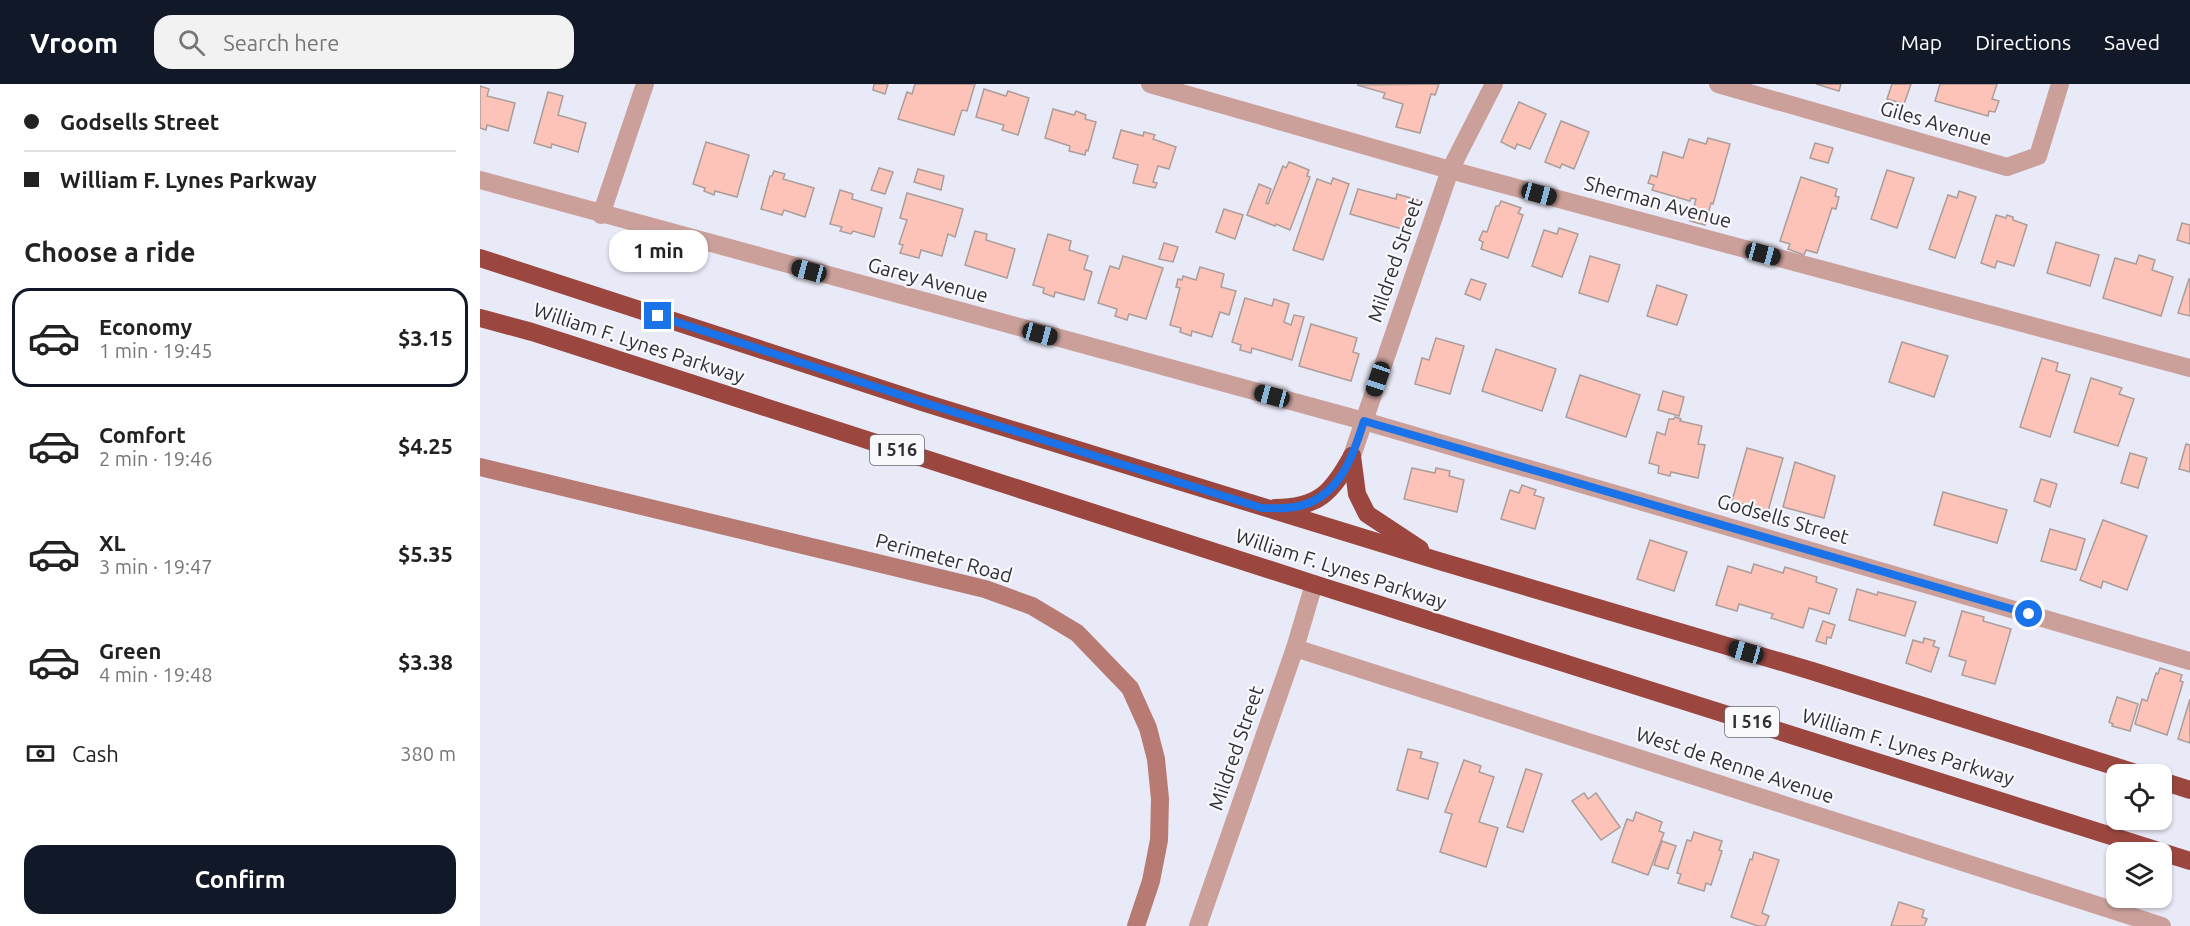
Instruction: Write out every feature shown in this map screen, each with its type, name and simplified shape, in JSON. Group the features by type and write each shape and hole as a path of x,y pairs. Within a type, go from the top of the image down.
{"highway":[{"name":"William F. Lynes Parkway","path":"480,258 914,399 1262,508 1812,671 2107,764"},
{"name":"William F. Lynes Parkway","path":"480,318 543,336 1314,584 2190,861"},
{"path":"1262,508 1294,507 1321,498 1337,482 1352,456"},
{"path":"1352,456 1357,494 1367,513 1439,561"},
{"path":"2172,784 2190,790"}],"street":[{"path":"601,215 645,84"},
{"name":"Sherman Avenue","path":"1150,84 1450,170 2190,368"},
{"name":"Mildred Street","path":"1352,456 1450,170 1494,84"},
{"name":"Giles Avenue","path":"1718,84 1773,92 2007,167 2038,156 2060,84"},
{"name":"Garey Avenue","path":"480,180 601,215 1364,421"},
{"name":"Godsells Street","path":"1364,421 2190,661"},
{"name":"Perimeter Road","path":"480,467 985,589 1032,606 1077,633 1130,688 1148,728 1156,759 1160,800 1159,840 1151,881 1136,926"},
{"name":"Mildred Street","path":"1198,926 1314,584"},
{"name":"West de Renne Avenue","path":"1294,648 2162,926"}],"building":[{"path":"874,84 888,84 885,94 873,90"},
{"path":"915,84 975,84 967,111 962,110 954,135 898,119 907,92 912,94"},
{"path":"1439,84 1435,95 1431,94 1420,133 1396,127 1403,104 1383,98 1385,93 1357,85"},
{"path":"1816,84 1841,84 1839,91"},
{"path":"1892,84 1911,84 1904,104 1887,99"},
{"path":"1940,84 1997,84 1992,99 1999,101 1995,112 1989,111 1988,116 1935,101"},
{"path":"480,86 489,89 487,96 515,103 508,131 487,125 486,130 480,128"},
{"path":"984,89 1006,96 1008,91 1029,98 1018,135 1002,130 1004,125 976,117"},
{"path":"548,92 563,96 558,115 586,123 578,152 552,144 551,148 534,143"},
{"path":"1519,102 1546,114 1530,149 1517,144 1515,149 1501,142"},
{"path":"1053,109 1074,115 1076,111 1086,115 1085,119 1096,122 1085,155 1069,151 1070,146 1045,138"},
{"path":"1561,121 1589,132 1574,169 1562,164 1560,168 1545,162"},
{"path":"1121,130 1143,136 1144,132 1155,135 1153,139 1176,147 1169,169 1158,166 1153,182 1157,183 1155,188 1133,183 1138,165 1113,158"},
{"path":"1708,138 1730,144 1705,225 1690,221 1696,199 1691,198 1690,201 1652,190 1654,185 1648,183 1651,175 1657,177 1663,152 1683,158 1689,139 1706,144"},
{"path":"706,142 749,155 737,197 715,191 714,195 704,191 705,188 693,184"},
{"path":"1815,143 1833,148 1828,163 1810,158"},
{"path":"1289,162 1309,170 1307,176 1310,177 1290,230 1247,215 1259,184 1271,189 1266,203 1268,204 1283,166 1286,168"},
{"path":"879,168 893,172 885,194 871,190"},
{"path":"918,169 944,176 941,190 914,182"},
{"path":"1887,170 1914,178 1897,228 1871,219"},
{"path":"774,171 785,174 783,179 814,188 805,217 784,210 782,215 761,209 770,176"},
{"path":"1801,177 1837,189 1835,196 1839,197 1836,209 1832,208 1817,253 1806,250 1804,255 1788,249 1790,244 1780,241"},
{"path":"1333,178 1349,184 1323,260 1293,250 1317,179 1331,184"},
{"path":"1358,189 1396,199 1397,194 1418,200 1409,231 1350,214"},
{"path":"840,190 853,194 852,199 882,208 874,237 853,231 851,234 840,231 842,227 830,224"},
{"path":"1959,191 1976,197 1955,258 1929,249 1948,195 1957,198"},
{"path":"907,193 963,209 955,237 948,234 942,256 921,250 919,258 900,253 903,245 899,244 907,220 900,218"},
{"path":"1501,201 1521,208 1518,213 1523,215 1508,258 1481,249 1483,242 1479,240 1483,231 1487,232 1496,206 1499,206"},
{"path":"1224,209 1243,215 1235,239 1216,232"},
{"path":"1996,215 2006,218 2007,215 2027,225 2014,266 1997,261 1995,268 1981,263"},
{"path":"2182,223 2190,225 2190,244 2177,240"},
{"path":"1559,228 1578,234 1562,277 1532,266 1544,230 1557,234"},
{"path":"975,231 987,234 986,240 1015,249 1007,278 965,265"},
{"path":"1048,234 1071,241 1069,250 1088,256 1084,269 1092,272 1084,300 1055,292 1054,297 1043,293 1044,288 1033,285"},
{"path":"2056,242 2099,255 2090,286 2047,273"},
{"path":"1164,243 1178,247 1173,262 1159,259"},
{"path":"2139,255 2155,260 2152,270 2173,277 2161,316 2103,298 2115,258 2136,264"},
{"path":"1123,256 1163,268 1146,319 1129,314 1127,320 1115,316 1117,309 1098,303 1110,266 1119,269"},
{"path":"1590,256 1620,265 1608,302 1579,293"},
{"path":"1200,267 1224,274 1221,287 1236,291 1229,315 1220,312 1212,337 1192,331 1191,336 1180,332 1181,328 1170,325 1180,288 1176,287 1178,279 1182,280 1183,276 1196,280"},
{"path":"1471,279 1486,284 1480,300 1465,294"},
{"path":"2190,280 2190,316 2178,313"},
{"path":"1657,285 1687,295 1677,325 1647,316"},
{"path":"1245,298 1272,306 1274,299 1289,304 1284,322 1291,325 1294,315 1304,317 1292,360 1252,348 1251,353 1240,350 1241,345 1232,342"},
{"path":"1311,324 1357,338 1353,352 1359,354 1351,381 1299,366"},
{"path":"1436,338 1464,346 1450,394 1415,384 1422,358 1429,360"},
{"path":"1902,342 1948,356 1934,397 1889,382"},
{"path":"1496,349 1556,369 1542,411 1482,391"},
{"path":"2042,358 2058,363 2056,371 2070,375 2050,437 2020,427"},
{"path":"1580,375 1640,395 1626,437 1566,417"},
{"path":"2091,378 2122,388 2119,394 2134,399 2118,446 2074,432"},
{"path":"1663,391 1684,397 1679,416 1658,410"},
{"path":"1675,417 1681,419 1680,421 1702,426 1698,444 1705,445 1698,478 1671,472 1670,476 1658,473 1659,466 1649,463 1657,432 1665,435 1669,419"},
{"path":"2186,444 2190,445 2190,472 2179,469"},
{"path":"1747,448 1783,458 1768,511 1732,501"},
{"path":"2130,453 2147,458 2138,488 2121,483"},
{"path":"1795,462 1835,476 1824,518 1783,507"},
{"path":"1412,468 1435,473 1436,468 1450,471 1449,476 1464,480 1457,512 1404,499"},
{"path":"2041,479 2057,484 2050,507 2034,501"},
{"path":"1522,485 1536,490 1534,495 1544,498 1535,529 1501,519 1510,490 1519,493"},
{"path":"1943,492 2007,510 1997,543 1934,525"},
{"path":"2103,520 2147,536 2127,590 2103,581 2101,588 2080,580"},
{"path":"2050,529 2085,539 2076,570 2041,561"},
{"path":"1650,540 1687,552 1674,591 1637,579"},
{"path":"1754,564 1783,573 1785,567 1817,577 1816,582 1837,589 1829,614 1809,608 1803,628 1771,618 1773,614 1739,604 1737,611 1716,605 1728,566 1751,573"},
{"path":"1857,589 1916,602 1905,636 1849,620"},
{"path":"1962,611 1984,617 1983,621 2011,629 1995,684 1962,675 1966,661 1949,656"},
{"path":"1823,621 1835,625 1831,638 1827,637 1826,644 1816,641"},
{"path":"1924,638 1935,641 1933,646 1939,648 1931,672 1906,663 1913,640 1923,643"},
{"path":"2160,668 2182,675 2180,681 2183,682 2167,735 2135,724 2142,699 2147,701 2156,673 2158,674"},
{"path":"2117,697 2138,704 2130,731 2112,726 2113,724 2109,722"},
{"path":"2190,699 2190,743 2178,739"},
{"path":"1408,749 1422,752 1420,758 1438,763 1428,799 1397,790"},
{"path":"1464,760 1481,766 1479,772 1494,777 1479,822 1498,828 1486,867 1440,852 1452,814 1445,812"},
{"path":"1526,769 1542,774 1523,832 1507,827"},
{"path":"1584,793 1588,799 1596,793 1620,827 1601,840 1572,801"},
{"path":"1636,812 1662,822 1659,831 1664,833 1648,875 1612,862 1627,819 1633,821"},
{"path":"1694,832 1722,841 1719,850 1722,851 1711,885 1706,883 1704,891 1678,883 1681,874 1677,873 1687,840 1691,841"},
{"path":"1662,841 1676,846 1668,869 1654,865"},
{"path":"1754,852 1779,860 1762,913 1769,916 1765,926 1731,917"},
{"path":"1899,902 1924,910 1922,917 1927,919 1924,926 1891,926"}],"route":[{"path":"658,316 925,403 1262,508 1304,505 1321,498 1331,490 1352,456 1364,421 2029,614"}]}
